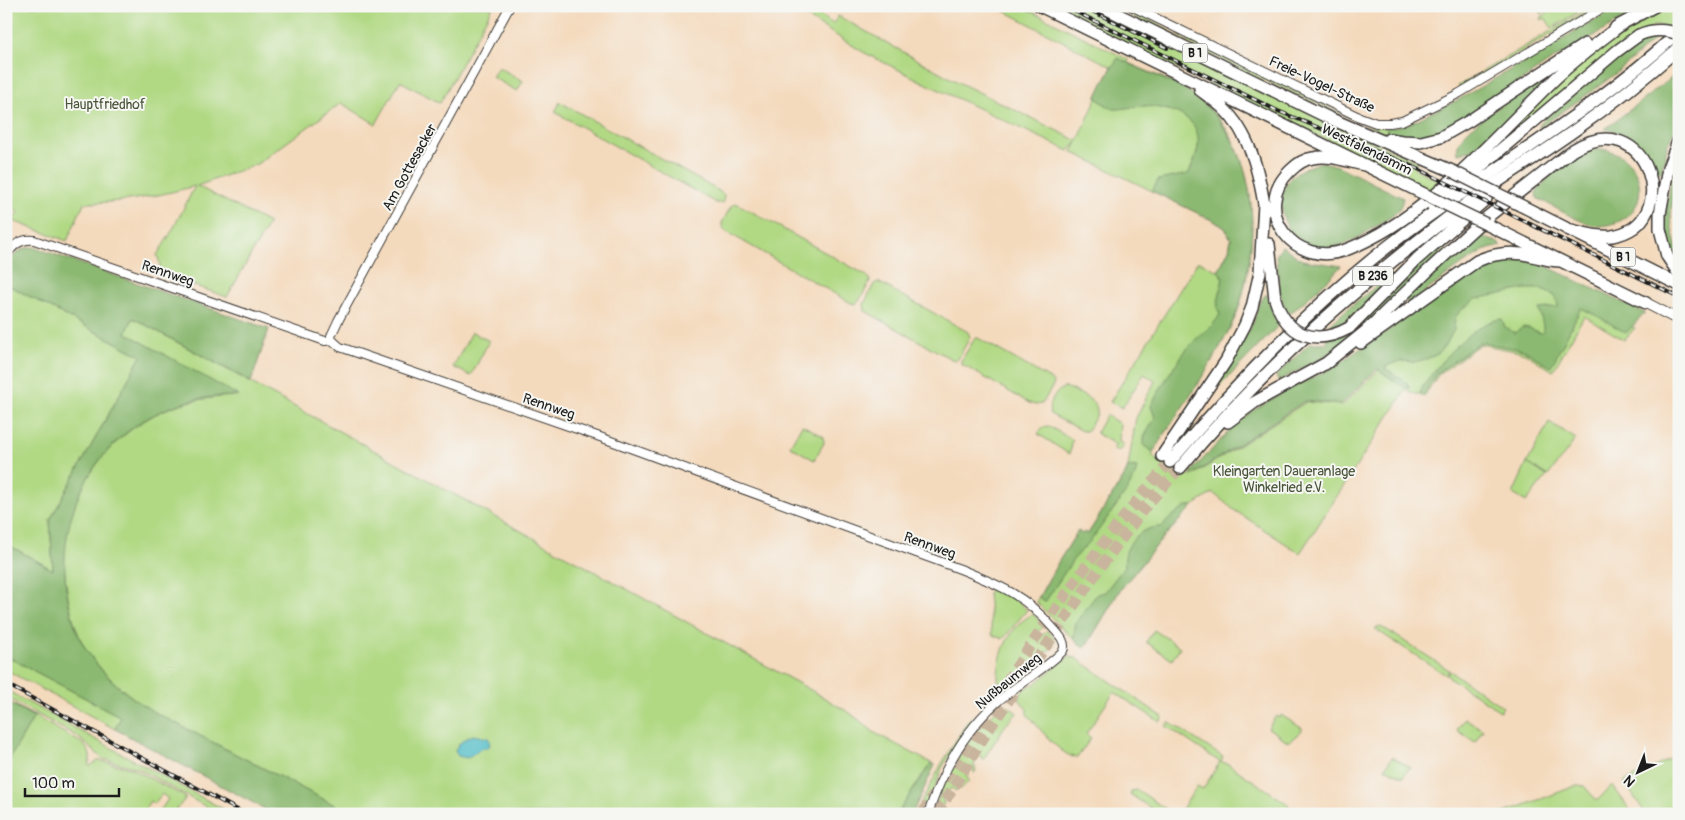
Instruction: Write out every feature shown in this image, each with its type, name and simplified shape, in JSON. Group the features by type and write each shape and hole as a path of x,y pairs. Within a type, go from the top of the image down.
{"highway":[{"name":"Westfalendamm","path":"1040,6 1646,303"},
{"name":"Westfalendamm","path":"1101,6 1321,114 1447,169 1679,285"},
{"path":"1368,136 1408,142 1441,137 1469,121 1585,45 1655,6"},
{"path":"1365,165 1330,157 1313,158 1304,160 1287,174 1277,191 1275,206 1279,224 1290,240 1305,251 1333,254 1356,246 1393,225 1417,208 1467,166 1572,64 1592,46 1622,24"},
{"path":"1409,231 1415,221 1622,46 1639,35 1655,30 1679,33"},
{"name":"B 236","path":"1264,204 1260,272 1252,307 1245,325 1226,361 1166,459 1289,335 1370,260 1610,90 1679,33"},
{"name":"B 236","path":"1325,364 1245,409 1180,468 1261,378 1329,313 1397,256 1460,209 1577,129 1679,48"},
{"path":"1186,77 1222,106 1247,141 1255,162 1264,204 1275,299 1284,319 1300,333 1312,337 1328,337 1349,328 1439,240 1476,206 1517,176 1530,161"},
{"path":"1325,364 1366,331 1481,222 1572,150 1590,141 1609,139 1619,141 1635,150 1647,164 1653,183 1651,205 1640,221 1627,231 1610,236 1599,236 1567,228"},
{"path":"1679,139 1668,168 1660,214 1660,235 1667,256 1679,274"},
{"path":"1666,180 1679,152"},
{"path":"1325,364 1347,353 1381,330 1477,261 1496,254 1516,253 1560,261"}],"main road":[{"name":"Westfalendamm","path":"1646,303 1679,320"}],"street":[{"name":"Am Gottesacker","path":"332,340 331,336 338,321 510,6"},
{"name":"Freie-Vogel-Straße","path":"1131,6 1357,116 1383,124 1402,121 1458,94 1606,6"},
{"name":"Rennweg","path":"6,256 16,244 25,240 34,240 325,340 332,340 340,347 584,431 987,580 1012,592 1031,605 1063,640 1065,648"},
{"name":"Nußbaumweg","path":"928,814 944,772 967,735 996,703 1053,660 1065,648"}],"green space":[{"name":"Hauptfriedhof","path":"6,6 493,6 440,103 400,81 376,124 341,103 257,164 197,186 269,223 227,297 158,273 160,264 157,255 172,231 195,186 140,198 84,203 67,241 13,221 18,211 6,207"},
{"name":"Kleingarten Daueranlage Winkelried e.V.","path":"789,6 807,6 833,24 838,16 954,80 1078,141 1112,67 995,6 1021,6 1129,60 1128,63 1183,88 1210,109 1226,129 1238,152 1246,176 1251,202 1252,228 1246,280 1234,320 1206,370 1153,452 1153,457 1182,475 1192,476 1306,402 1343,405 1413,336 1475,298 1508,289 1544,288 1635,328 1624,340 1584,316 1553,371 1525,353 1480,344 1438,375 1424,397 1406,390 1300,553 1234,510 1213,493 1193,506 1162,539 1120,590 1085,648 1079,645 1036,602 1078,531 1082,534 1084,532 1088,534 1125,475 1136,418 1155,381 1144,374 1122,408 1110,402 1198,261 1218,271 1229,250 1231,238 1225,228 1214,221 1072,152 1077,142 1069,151 931,86 863,52"},
{"path":"1049,6 1091,6 1336,126 1417,161 1414,168 1443,183 1435,190 1430,190"},
{"path":"1112,6 1121,6 1168,29 1168,31 1189,42 1191,40 1367,125 1386,128 1389,135 1261,79"},
{"path":"1545,6 1573,6 1577,13 1552,28 1545,18 1542,20 1541,18 1548,12 1546,10 1542,14 1539,9"},
{"path":"1593,6 1598,6 1461,88 1458,86"},
{"path":"1620,6 1646,6 1552,60 1449,127 1424,138 1389,135 1386,128 1408,124 1458,100"},
{"path":"1664,6 1679,6 1679,23 1675,27 1653,26 1472,170 1560,78 1609,38"},
{"path":"1658,35 1616,73 1539,128 1546,118 1611,62 1641,39"},
{"path":"1118,58 1187,90 1212,112 1226,130 1237,149 1249,191 1252,213 1250,257 1240,305 1216,354 1153,452 1144,446 1144,437 1155,418 1151,406 1169,374 1185,351 1214,323 1220,314 1217,308 1223,277 1218,271 1229,250 1231,239 1225,228 1214,221 1152,191 1158,180 1188,174 1198,145 1197,133 1193,124 1185,117 1174,112 1144,106 1113,109 1096,98"},
{"path":"498,67 523,81 517,91 492,77"},
{"path":"1679,72 1679,121 1668,144 1661,172 1657,172 1648,155 1638,143 1624,134 1605,129"},
{"path":"1543,78 1547,81 1504,124 1471,151 1458,153 1458,145 1470,129 1495,109"},
{"path":"560,102 719,191 724,195 722,203 716,203 555,112"},
{"path":"1592,150 1607,150 1620,156 1630,164 1637,175 1640,186 1639,198 1634,209 1625,218 1609,225 1595,226 1583,222 1537,198 1536,193 1547,179 1568,162"},
{"path":"1679,158 1671,214 1679,265 1669,248 1665,221 1671,180"},
{"path":"1322,162 1338,166 1403,198 1400,208 1394,215 1346,243 1318,248 1304,242 1291,232 1286,224 1282,213 1283,195 1286,185 1292,176 1304,168"},
{"path":"736,203 866,275 870,282 859,301 856,304 851,303 725,231 722,223 731,206"},
{"path":"1463,228 1464,231 1351,339 1322,358 1278,381 1276,376 1310,343 1327,343 1328,327 1346,310 1390,275 1393,276 1362,308 1345,322 1352,330 1420,262 1456,229"},
{"path":"1479,236 1497,242 1501,246 1485,250 1407,303 1406,298 1470,240"},
{"path":"1282,246 1302,260 1341,266 1291,313 1285,308 1280,294 1276,256"},
{"path":"33,247 269,329 251,382 133,318 126,333 239,396 190,401 161,411 136,426 114,444 96,465 82,489 72,516 66,545 65,575 67,594 82,643 101,669 126,693 154,712 352,814 274,814 115,729 121,717 6,656 6,557 12,547 53,570 50,520 141,356 6,284 7,266 12,258 20,251"},
{"path":"1501,257 1531,259 1645,313 1626,333 1581,308 1551,367 1524,350 1480,342 1436,374 1423,395 1419,393 1444,360 1466,337 1478,328 1502,319 1505,327 1515,333 1523,327 1540,333 1543,332 1543,326 1539,309 1558,307 1555,296 1540,289 1525,289 1476,299 1460,311 1455,318 1454,330 1438,354 1424,360 1414,362 1401,361 1386,366 1385,368 1407,383 1410,388 1405,388 1377,369 1342,404 1305,401 1192,475 1191,472 1231,429 1254,410 1291,388 1332,368 1393,327 1476,266"},
{"path":"878,282 968,332 970,337 958,359 951,359 865,311 864,304 874,284"},
{"path":"6,284 141,356 50,520 53,570 12,547 6,557"},
{"path":"1266,294 1279,325 1219,387 1217,386 1254,321 1259,303"},
{"path":"133,318 816,693 850,713 875,733 931,763 897,814 352,814 154,712 126,693 109,678 83,644 74,622 67,590 64,561 67,532 75,504 87,479 104,456 124,435 148,419 174,406 206,399 238,396 126,333"},
{"path":"472,332 489,341 471,376 453,367"},
{"path":"975,338 1050,379 1054,384 1042,404 1035,405 1029,403 961,364"},
{"path":"1066,387 1089,399 1096,407 1095,418 1086,431 1082,431 1050,414 1049,410 1053,398"},
{"path":"1106,415 1120,424 1119,442 1123,444 1123,447 1118,451 1113,449 1116,445 1096,433"},
{"path":"1549,422 1576,439 1548,476 1527,463"},
{"path":"802,425 823,436 824,443 814,460 790,446"},
{"path":"1048,426 1073,440 1070,445 1072,446 1069,454 1038,434 1043,427"},
{"path":"1527,463 1547,476 1526,502 1513,494"},
{"path":"1128,467 1137,468 1127,491 1092,539 1073,560 1045,602 1039,597 1059,561 1078,531 1082,534 1084,532 1088,534 1125,475"},
{"path":"1187,506 1193,506 1162,539 1120,590 1085,648 1073,639 1076,622 1097,594 1105,592 1125,566 1127,551 1134,538 1147,530 1161,527"},
{"path":"991,588 1015,600 1027,610 1003,639 992,635 988,594"},
{"path":"1033,614 1044,626 1038,632 1041,636 1047,630 1054,638 1054,646 1005,687 999,683 998,679 1000,660 1006,642 1017,626"},
{"path":"1380,627 1449,670 1446,675 1375,629"},
{"path":"1154,630 1180,647 1172,660 1146,642"},
{"path":"6,656 121,717 115,729 6,670"},
{"path":"1068,657 1076,658 1163,717 1160,722 1114,692 1086,734 1091,738 1077,758 1063,752 1026,713 1028,711 1019,699 1023,689 1036,683"},
{"path":"1450,671 1503,707 1500,711 1447,676"},
{"path":"6,690 232,814 219,814 137,768 103,759 78,737 6,697"},
{"path":"6,700 82,743 90,753 88,765 90,766 97,761 102,761 133,769 185,797 185,799 173,814 158,814 168,799 162,794 154,804 150,801 142,814 6,814 6,765 34,717 6,702"},
{"path":"6,701 34,717 6,765"},
{"path":"1007,705 1017,713 1005,726 983,760 980,755 974,764 976,771 974,773 972,767 966,775 969,781 962,788 955,791 952,788 942,795 944,803 942,806 939,803 938,814 934,814 945,782 962,752 990,717 998,709"},
{"path":"1281,715 1303,729 1289,742 1268,728 1276,716 1279,718"},
{"path":"977,716 957,743 942,768 925,814 918,814 922,801 941,765 967,722"},
{"path":"1465,718 1483,730 1475,742 1457,730"},
{"path":"1169,722 1223,757 1221,762 1228,764 1288,804 1291,814 1179,814 1197,786 1203,789 1220,762 1166,726"},
{"path":"1679,755 1679,814 1646,814 1624,782"},
{"path":"1392,757 1410,767 1403,777 1385,768"},
{"path":"931,763 935,765 912,814 897,814"},
{"path":"1578,785 1584,786 1597,801 1612,785 1633,814 1501,814"},
{"path":"1136,789 1173,814 1159,814 1130,794"}],"water":[{"path":"473,735 488,738 490,741 489,747 480,749 467,758 458,756 455,751 460,743"}],"tunnel":[{"path":"944,780 1023,657 1079,576 1138,499 1170,462"},
{"path":"937,814 987,732 1099,569 1145,507 1180,468"},
{"path":"922,814 934,795"}],"railway":[{"path":"1064,6 1278,111 1412,166 1679,297"},
{"path":"1082,6 1167,48"},
{"path":"6,684 245,814"}]}
